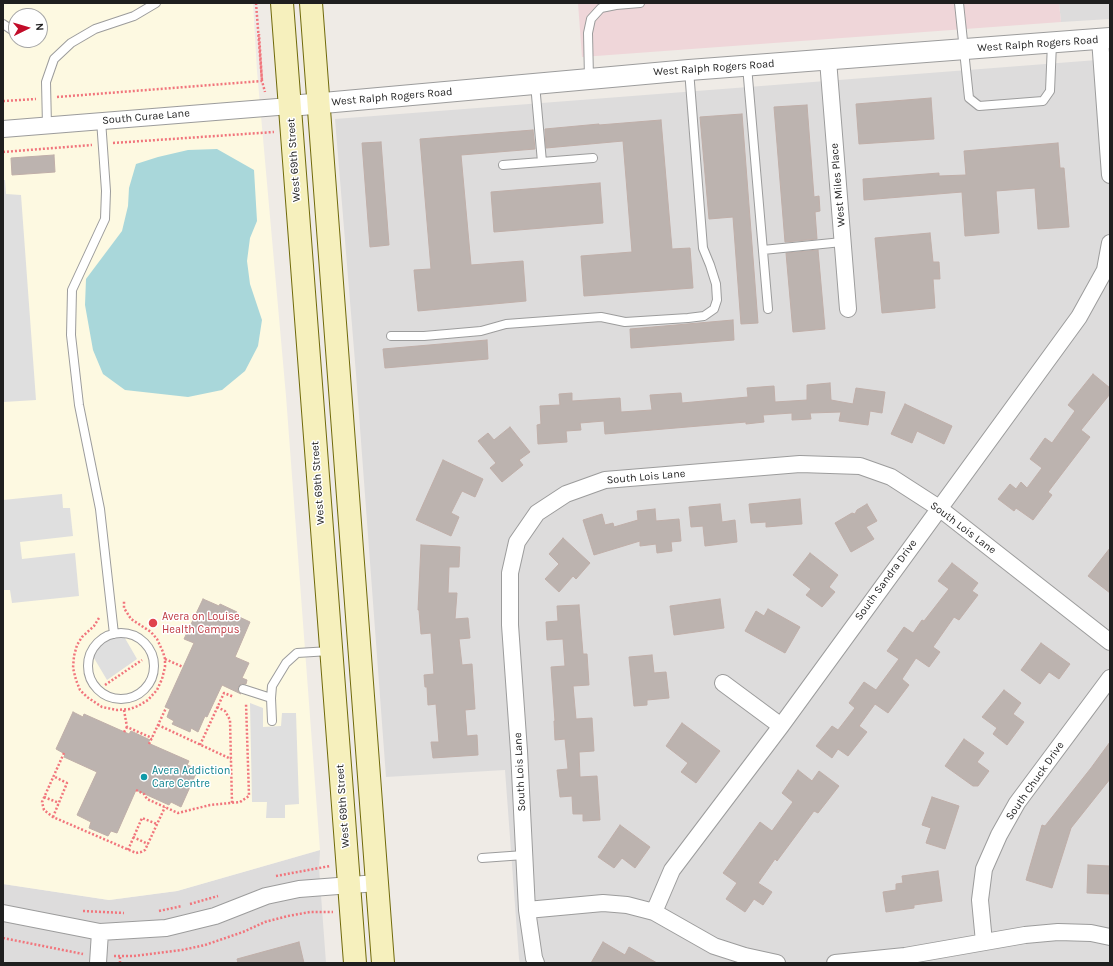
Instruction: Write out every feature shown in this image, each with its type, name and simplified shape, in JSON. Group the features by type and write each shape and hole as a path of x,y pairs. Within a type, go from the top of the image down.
{"main road":[{"name":"West 69th Street","path":"282,3 279,106 331,651 355,963"},
{"path":"311,3 383,963"}],"street":[{"name":"West Ralph Rogers Road","path":"279,106 319,104 589,78 1105,39"},
{"path":"1105,39 1110,175"},
{"name":"West Miles Place","path":"828,60 848,309"},
{"name":"South Curae Lane","path":"3,129 279,106"},
{"name":"South Sandra Drive","path":"654,912 672,870 781,726 1079,317 1104,270 1110,243"},
{"name":"South Lois Lane","path":"536,963 526,910 519,751 510,625 510,573 517,542 536,513 566,494 605,480 800,464 860,466 891,477 939,508 1110,642"},
{"name":"South Chuck Drive","path":"984,942 980,900 984,868 999,835 1018,803 1110,678"},
{"path":"723,683 781,726"},
{"path":"3,913 100,932 166,928 215,916 266,896 299,889 377,882"},
{"path":"526,910 603,903 627,906 654,912 714,946 746,956 777,963"},
{"path":"98,963 100,932"},
{"path":"834,963 905,956 1025,935 1058,932 1091,933 1110,937"}],"lane":[{"path":"47,126 46,82 54,59 71,43 95,29 134,16 156,3"},
{"path":"589,78 588,33 591,20 601,8 640,3"},
{"path":"959,3 969,98 979,106 1043,101 1050,91 1052,43"},
{"path":"747,66 768,309"},
{"path":"391,336 424,336 481,331 506,324 601,317 626,322 688,318 704,316 714,309 717,300 716,284 703,248 689,70"},
{"path":"535,83 542,162"},
{"path":"101,120 106,191 105,219 72,290 71,335 79,405 100,509 114,634"},
{"path":"503,165 593,158"},
{"path":"763,250 842,242"},
{"path":"114,634 128,634 136,637 145,644 151,652 154,664 153,675 148,686 140,694 119,700 100,692 93,684 89,674 88,664 91,653 103,638 114,634"},
{"path":"272,721 272,686 286,663 297,653 331,651"},
{"path":"243,689 271,698"},
{"path":"482,858 524,855"}],"path":[{"path":"3,152 275,132 279,106 262,81 256,3"},
{"path":"259,34 261,73"},
{"path":"3,101 262,81"},
{"path":"101,612 99,619 94,626 82,637 77,645 73,668 76,680 80,690 87,697 102,707 110,710 124,710 138,706 148,700 157,690 165,667 164,659 163,652 157,639 151,632 131,619 124,608 124,600"},
{"path":"164,659 183,667"},
{"path":"105,685 142,660"},
{"path":"200,745 224,693 235,698"},
{"path":"136,790 144,794 147,799 178,813 210,804 240,802 249,796 246,703 241,700"},
{"path":"217,707 225,711 230,720 232,803"},
{"path":"149,744 166,708"},
{"path":"124,710 127,727 124,732"},
{"path":"158,725 231,759"},
{"path":"127,727 152,738"},
{"path":"64,753 42,802 48,814 53,817 136,853 144,850 148,844 165,807"},
{"path":"53,776 67,783 53,817"},
{"path":"44,797 59,803"},
{"path":"128,850 142,818 157,824"},
{"path":"134,837 148,844"},
{"path":"272,877 330,865"},
{"path":"154,912 188,905 225,894"},
{"path":"77,910 107,913 128,913"},
{"path":"120,956 120,963"}],"shaded area":[{"name":"Avera on Louise Health Campus","path":"3,3 253,3 257,71 286,396 320,850 177,891 109,900 3,884"},
{"path":"578,3 1059,3 1061,22 582,57"},
{"path":"1059,3 1110,3 1110,19 1061,22"},
{"path":"1110,59 1110,963 520,963 505,770 386,777 356,374 335,119"},
{"path":"3,180 5,180 6,194 21,195 36,400 3,402"},
{"path":"62,494 63,508 70,508 73,536 20,542 22,559 75,553 79,596 12,603 10,590 3,590 3,500"},
{"path":"122,633 137,659 107,680 91,653 96,644 103,639 114,634"},
{"path":"250,703 263,708 263,727 281,726 282,713 296,713 299,804 285,805 285,818 266,818 267,802 252,802"},
{"path":"320,850 319,868 326,963 3,963 3,884 109,900 177,891"}],"water":[{"path":"217,149 254,170 257,221 250,238 247,261 250,284 262,320 258,346 245,371 222,390 188,397 125,390 103,374 93,350 85,305 86,279 122,231 128,206 129,188 136,164 188,150"}],"building":[{"path":"931,98 934,139 859,144 856,104"},
{"path":"807,105 814,197 819,196 820,211 815,212 817,239 785,242 774,107"},
{"path":"742,114 758,323 741,324 733,217 709,219 700,117"},
{"path":"661,120 672,249 690,248 693,288 584,296 581,256 632,252 623,141 546,148 545,129"},
{"path":"533,130 535,149 461,155 471,265 523,261 526,301 418,311 414,270 431,269 420,139"},
{"path":"381,142 389,245 370,247 362,143"},
{"path":"1058,143 1060,168 1064,168 1069,227 1038,229 1035,188 996,191 999,233 965,236 962,192 864,200 863,179 939,173 939,176 966,175 964,151"},
{"path":"54,155 55,172 12,175 11,158"},
{"path":"600,183 603,223 494,232 491,192"},
{"path":"930,233 933,262 939,262 940,279 933,279 935,308 882,313 875,238"},
{"path":"818,250 825,329 793,332 786,253"},
{"path":"733,320 734,340 631,348 630,329"},
{"path":"487,340 488,359 385,368 383,349"},
{"path":"1093,374 1110,388 1110,394 1081,430 1090,437 1048,492 1052,495 1033,520 1016,508 1014,511 998,499 1010,484 1016,489 1021,482 1027,488 1042,468 1030,459 1045,438 1052,443 1075,411 1068,405"},
{"path":"830,383 831,400 853,404 856,388 885,392 882,413 870,411 868,425 839,421 841,412 810,413 811,419 792,420 792,413 763,415 764,422 746,424 746,422 605,434 604,421 580,423 581,430 566,431 567,442 538,444 537,425 541,424 540,406 560,405 559,394 572,393 572,401 620,398 621,412 652,410 650,395 681,393 682,403 748,397 747,388 774,386 775,402 807,400 807,385"},
{"path":"905,404 952,426 944,444 917,431 912,443 891,434"},
{"path":"510,427 530,452 519,460 523,465 502,482 490,468 496,463 478,441 488,433 494,440"},
{"path":"443,460 483,479 475,497 462,491 451,513 459,517 451,536 416,520"},
{"path":"800,499 802,524 766,527 766,522 751,523 749,504"},
{"path":"720,504 722,522 735,520 737,542 705,546 703,526 691,527 689,507"},
{"path":"867,504 877,521 866,527 874,539 851,552 835,523 852,513 855,514 857,510"},
{"path":"655,509 656,521 679,519 681,541 671,542 672,551 657,553 656,544 640,546 640,541 594,555 583,520 602,514 605,525 613,523 614,527 638,520 637,511"},
{"path":"563,538 590,563 576,579 573,576 559,592 545,579 559,564 549,554"},
{"path":"421,545 460,547 459,567 449,567 448,593 457,593 455,619 468,618 470,638 459,639 462,665 472,664 475,709 465,710 467,736 477,735 478,755 433,758 431,742 439,742 436,704 428,705 427,687 425,687 424,675 434,674 431,633 421,634 418,610"},
{"path":"1110,548 1110,593 1088,576"},
{"path":"810,553 838,575 829,587 835,592 822,607 806,595 811,589 793,575"},
{"path":"952,563 978,583 972,591 978,595 959,620 954,617 933,647 940,652 929,667 916,658 902,679 909,685 888,713 875,704 859,726 867,732 848,756 838,749 832,758 816,746 832,726 838,730 855,708 849,703 864,682 876,690 899,659 887,651 904,627 913,633 922,620 924,621 949,589 938,581"},
{"name":"Avera Addiction Care Centre","path":"203,599 219,606 220,604 237,612 235,615 250,622 235,657 249,663 242,678 247,680 246,684 241,684 238,687 238,691 241,694 222,685 198,732 191,728 190,732 172,724 174,721 167,717 170,709 165,707 194,643 184,639"},
{"path":"720,599 724,628 674,635 670,606"},
{"path":"579,605 583,654 587,654 589,685 573,686 576,719 592,718 594,751 579,752 580,777 597,776 600,820 583,821 583,814 573,814 572,796 560,797 557,770 568,769 565,739 555,740 551,667 565,666 563,639 547,640 546,622 558,621 557,606"},
{"path":"768,609 800,627 785,653 745,631 756,611 764,616"},
{"path":"1041,643 1070,664 1059,679 1049,672 1040,684 1021,670"},
{"path":"652,655 654,673 666,672 669,698 647,700 647,705 634,706 629,657"},
{"path":"1004,690 1021,703 1013,714 1024,722 1007,745 993,734 997,728 982,717"},
{"name":"Avera Addiction Care Centre","path":"73,712 83,717 84,714 129,734 131,731 150,740 148,743 189,761 187,765 198,769 181,807 171,802 169,805 136,790 117,833 111,831 108,836 89,828 91,822 77,815 97,772 64,757 65,754 56,749"},
{"path":"682,723 720,751 696,783 681,772 688,763 666,746"},
{"path":"964,739 984,753 977,762 989,771 978,786 973,786 945,766"},
{"path":"1110,742 1110,779 1071,828 1052,888 1026,880 1042,825 1045,826"},
{"path":"798,770 812,781 819,771 839,786 818,813 814,811 777,861 775,859 758,883 772,892 763,905 754,899 745,912 726,899 737,883 723,873 760,822 772,831 793,802 782,793"},
{"path":"932,797 959,806 945,849 926,843 931,828 922,825"},
{"path":"620,825 650,847 635,868 622,858 614,868 598,857"},
{"path":"1088,865 1110,866 1110,894 1087,893"},
{"path":"938,871 942,901 914,905 914,908 886,912 883,892 896,890 896,884 903,883 902,876"},
{"path":"299,942 304,963 238,963 237,959"},
{"path":"603,942 625,955 629,947 657,963 591,963"}],"place":[{"name":"Avera on Louise Health Campus","path":"153,623"},
{"name":"Avera Addiction Care Centre","path":"144,777"}]}
